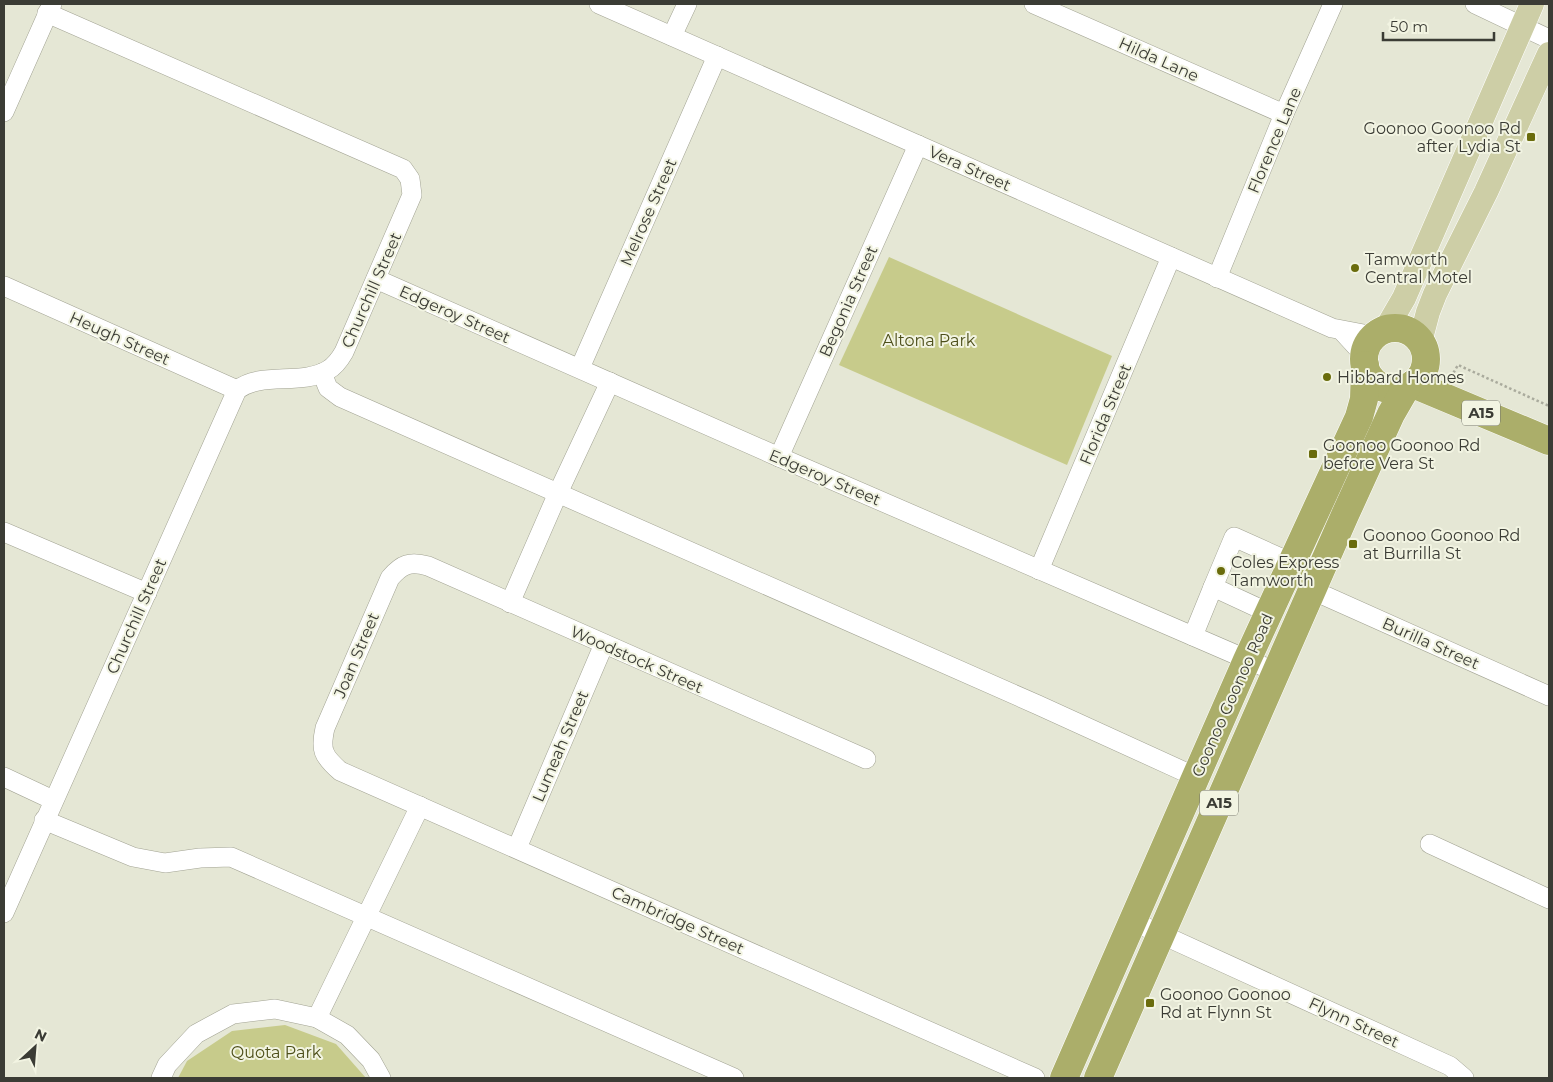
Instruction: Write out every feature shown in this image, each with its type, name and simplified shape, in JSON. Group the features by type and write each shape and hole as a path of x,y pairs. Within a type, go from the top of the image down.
{"highway":[{"name":"A15","path":"1423,350 1424,368 1420,377 1410,386 1396,390 1385,388 1376,383 1369,375 1372,346 1395,328 1405,330 1414,334 1423,350 1435,372 1448,382 1549,426"},
{"name":"Goonoo Goonoo Road","path":"1064,1078 1247,660 1359,418 1364,399 1372,346"},
{"name":"A15","path":"1410,386 1549,441"},
{"name":"Goonoo Goonoo Road","path":"1098,1078 1380,438 1410,386"}],"main road":[{"name":"Goonoo Goonoo Road","path":"1372,346 1404,298 1532,4"},
{"path":"1423,350 1428,312 1486,192 1549,54"}],"street":[{"name":"Vera Street","path":"599,4 1171,258 1342,330 1372,346"},
{"path":"672,36 687,4"},
{"name":"Hilda Lane","path":"1034,4 1284,114"},
{"name":"Florence Lane","path":"1217,278 1284,114 1334,4"},
{"path":"1475,4 1549,39"},
{"path":"4,112 49,8"},
{"name":"Churchill Street","path":"4,913 237,390 256,381 302,378 322,373 335,365 344,352 412,196 410,179 403,169 49,8"},
{"name":"Melrose Street","path":"580,368 717,56"},
{"name":"Begonia Street","path":"779,457 918,145"},
{"name":"Florida Street","path":"1038,570 1171,258"},
{"name":"Edgeroy Street","path":"376,279 779,457 1276,672"},
{"name":"Heugh Street","path":"4,286 237,390"},
{"path":"322,373 328,388 340,397 1038,705 1196,777"},
{"path":"510,602 610,382"},
{"path":"4,532 147,593"},
{"path":"1193,636 1234,537 1292,564"},
{"name":"Woodstock Street","path":"407,564 418,563 428,566 866,759"},
{"name":"Joan Street","path":"325,756 322,740 329,719 390,578 397,570 407,564"},
{"path":"1213,587 1269,613"},
{"name":"Burilla Street","path":"1312,590 1549,696"},
{"name":"Lumeah Street","path":"517,848 604,644"},
{"name":"Cambridge Street","path":"325,756 340,771 1035,1078"},
{"path":"4,777 53,800"},
{"path":"317,1018 420,806"},
{"path":"44,820 133,857 164,863 200,858 231,857 734,1078"},
{"path":"1430,844 1549,899"},
{"name":"Flynn Street","path":"1132,921 1450,1066 1464,1078"},
{"path":"161,1078 167,1065 196,1034 233,1014 275,1009 317,1018 347,1035 371,1060 381,1078"}],"path":[{"path":"1448,382 1458,365 1549,406"}],"green space":[{"name":"Altona Park","path":"889,257 1112,356 1067,465 839,365"},
{"name":"Quota Park","path":"285,1025 336,1044 366,1078 178,1078 187,1061 232,1031"}],"place":[{"name":"Goonoo Goonoo Rd after Lydia St","path":"1531,137"},
{"name":"Tamworth Central Motel","path":"1355,268"},
{"name":"Hibbard Homes","path":"1327,377"},
{"name":"Goonoo Goonoo Rd before Vera St","path":"1313,454"},
{"name":"Goonoo Goonoo Rd at Burrilla St","path":"1353,544"},
{"name":"Coles Express Tamworth","path":"1221,571"},
{"name":"Goonoo Goonoo Rd at Flynn St","path":"1150,1003"}]}
